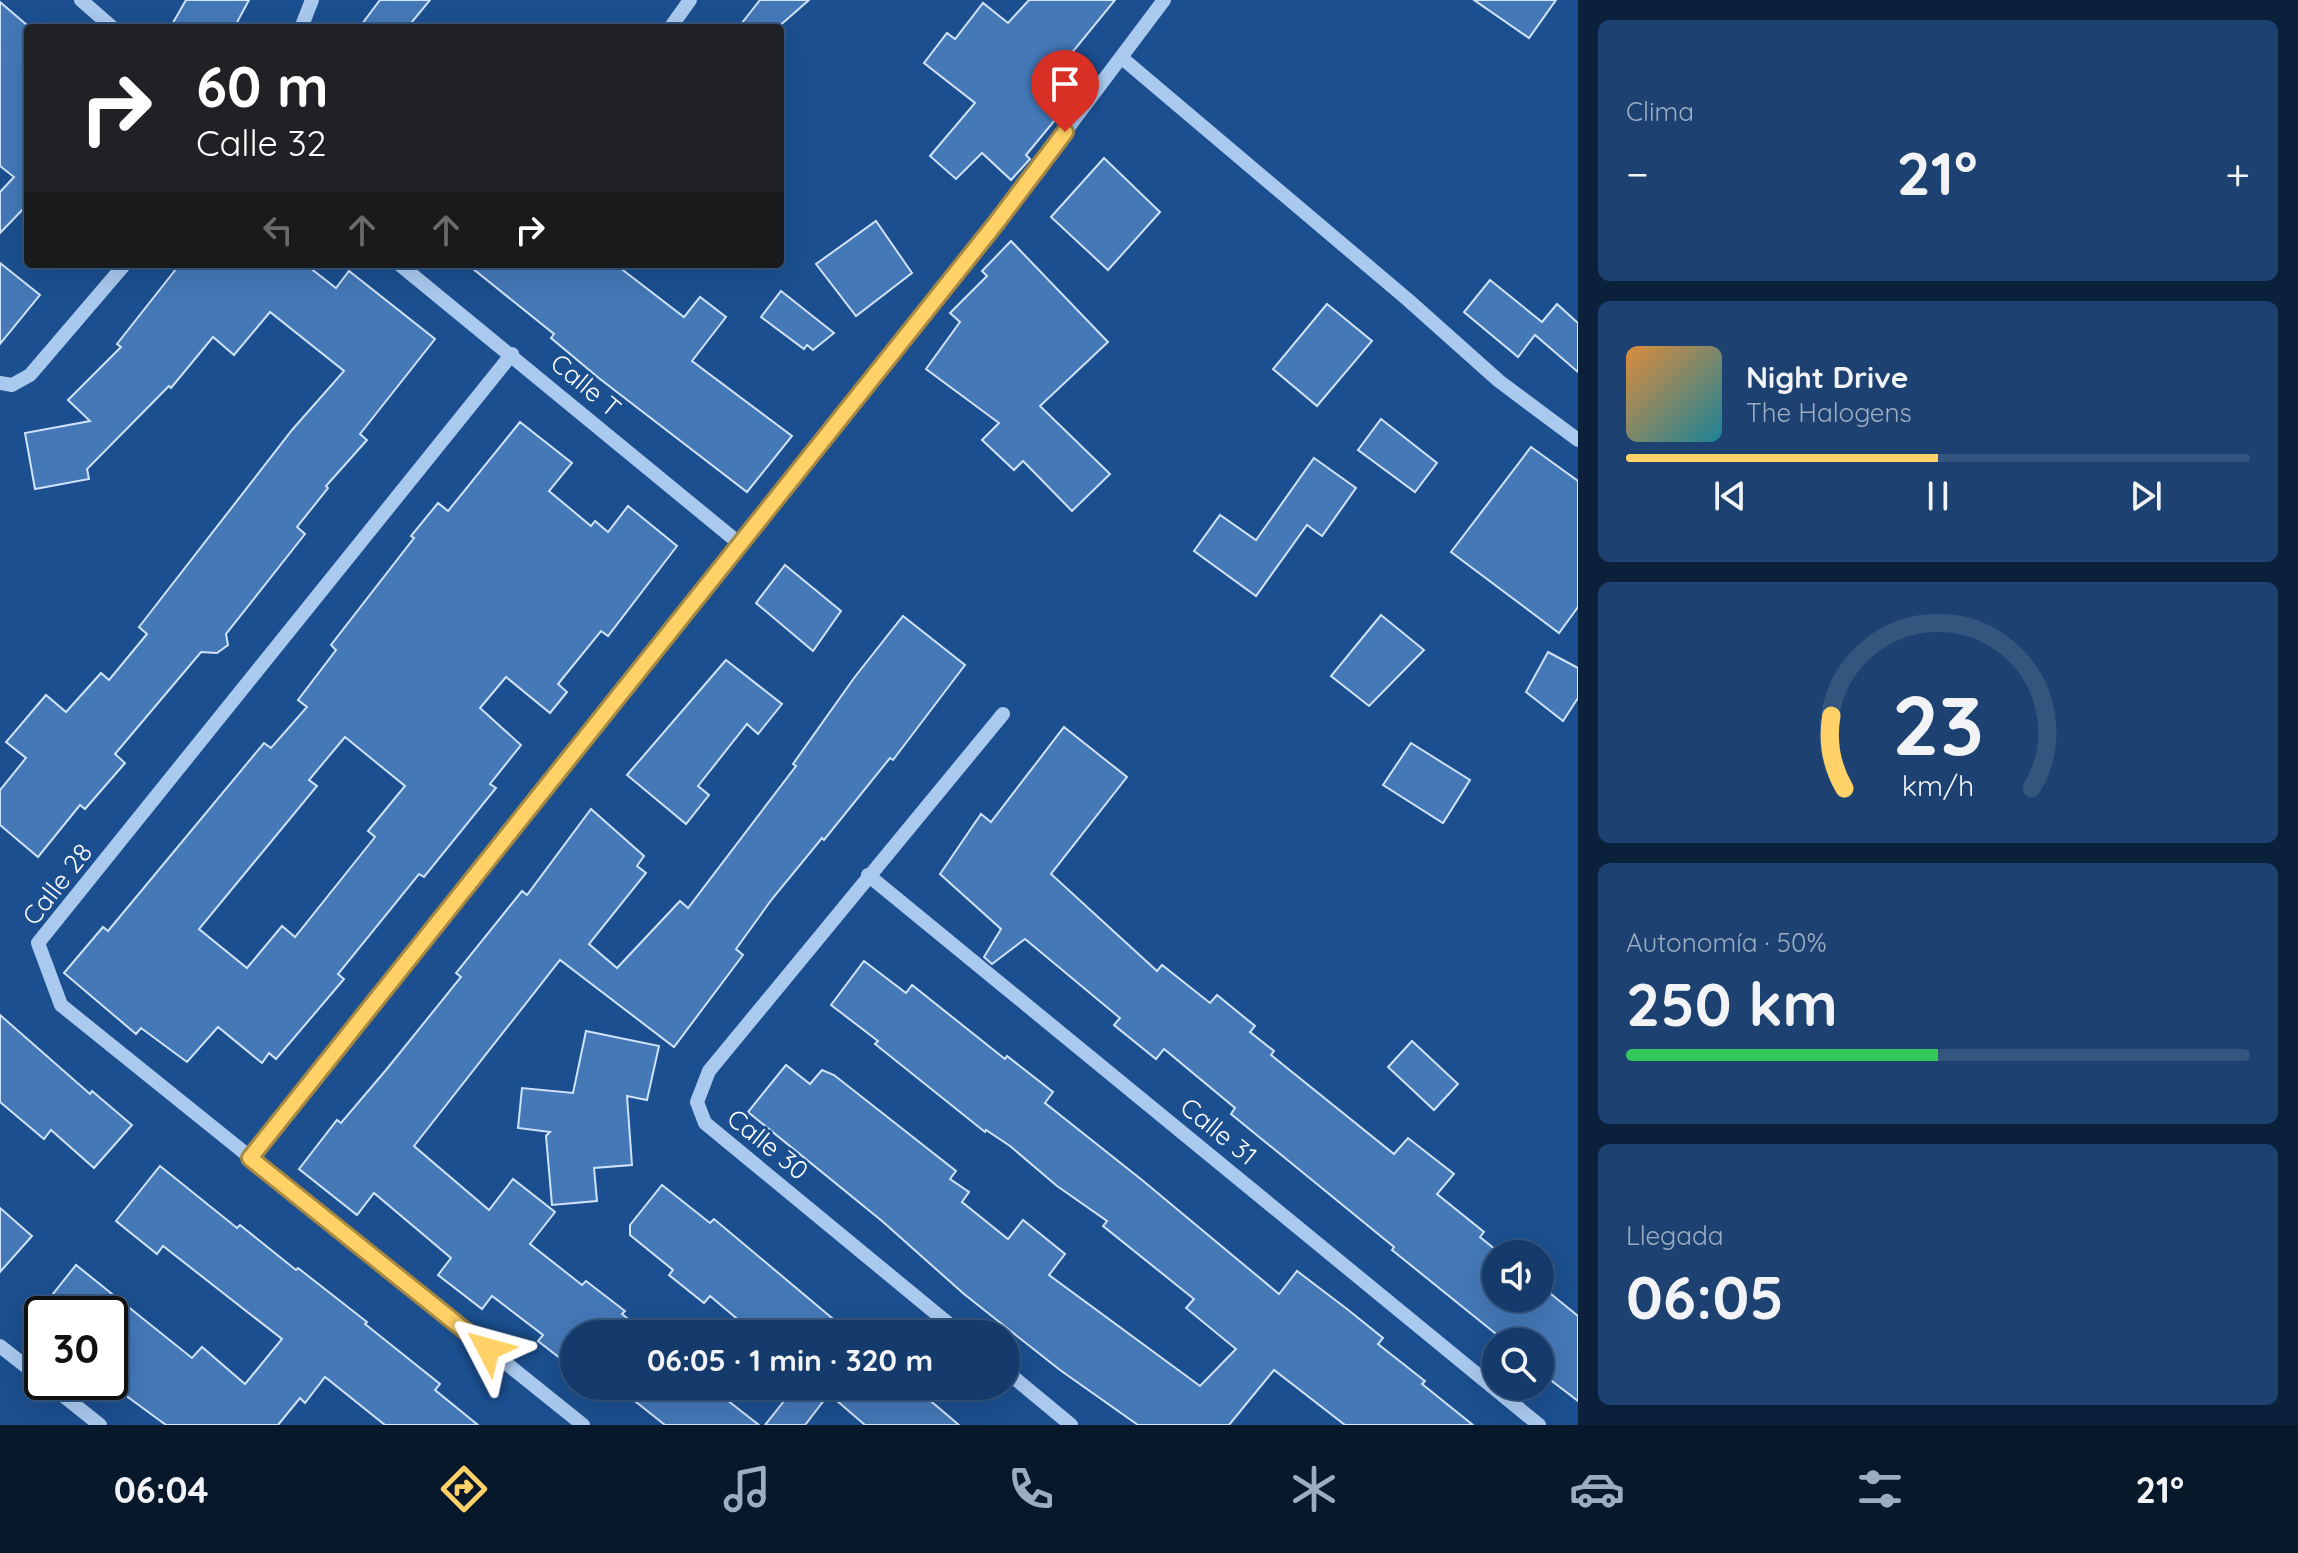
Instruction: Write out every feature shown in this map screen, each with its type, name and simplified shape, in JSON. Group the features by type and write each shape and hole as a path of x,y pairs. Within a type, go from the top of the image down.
{"street":[{"path":"81,0 108,24"},
{"path":"303,24 312,0"},
{"path":"673,24 690,0"},
{"path":"250,1158 997,222 1164,0"},
{"path":"1122,58 1407,299 1499,381 1578,440"},
{"path":"0,383 12,385 30,375 122,268"},
{"name":"Calle T","path":"404,268 740,544"},
{"name":"Calle 28","path":"512,354 38,943 61,1005 583,1425"},
{"name":"Calle 30","path":"944,1320 705,1123 697,1102 709,1071 1003,714"},
{"name":"Calle 31","path":"868,875 1539,1425"},
{"path":"0,1346 24,1365"},
{"path":"1020,1383 1071,1425"},
{"path":"68,1400 100,1425"}],"building":[{"path":"186,0 249,0 236,24 172,24"},
{"path":"380,0 430,0 410,24 362,24"},
{"path":"760,0 809,0 782,24 741,24"},
{"path":"1029,0 1115,0 1061,66 1084,85 1026,155 1030,159 1011,180 982,153 956,179 930,156 975,103 924,63 947,33 955,39 983,3 1008,23"},
{"path":"1474,0 1556,0 1529,38"},
{"path":"0,2 26,24 24,208 0,233 0,192 14,177 0,166"},
{"path":"1104,158 1160,212 1108,270 1051,217"},
{"path":"876,221 912,273 856,316 816,264"},
{"path":"1011,241 1108,342 1040,406 1110,474 1072,511 1023,461 1014,470 982,440 999,423 926,369 960,322 950,313 987,276 982,271"},
{"path":"0,263 40,295 0,344"},
{"path":"177,268 310,268 336,288 349,271 435,339 360,434 367,440 326,486 328,488 297,527 305,534 226,634 228,645 217,653 201,652 115,754 125,763 85,809 80,805 38,857 0,825 0,790 26,758 6,742 46,695 66,712 101,673 109,680 147,634 139,627 292,430 344,371 270,312 234,355 213,337 171,388 169,386 87,469 89,479 35,489 25,433 90,421 68,400 121,347 117,344"},
{"path":"472,268 620,268 684,317 700,297 726,317 692,361 792,436 747,492 600,379 551,338 554,334"},
{"path":"1490,280 1542,322 1557,304 1578,323 1578,372 1535,335 1518,357 1464,312"},
{"path":"781,291 834,333 813,350 807,345 804,349 761,317"},
{"path":"1327,304 1372,341 1317,406 1273,369"},
{"path":"1381,419 1437,463 1415,492 1358,450"},
{"path":"520,422 572,463 549,491 591,526 595,521 608,532 628,506 677,546 608,636 601,631 558,684 567,692 550,713 506,677 480,708 521,745 490,784 496,788 424,877 419,874 338,974 344,979 276,1059 269,1053 262,1063 218,1027 187,1062 141,1028 136,1034 64,973 103,927 108,931 264,743 271,748 307,707 298,700 336,650 331,645 438,503 448,511","holes":["345,737 405,786 368,831 375,837 295,937 282,926 247,968 199,929 317,786 309,780"]},
{"path":"1531,447 1578,481 1578,607 1559,633 1451,552"},
{"path":"1314,458 1356,488 1322,536 1307,525 1256,596 1194,551 1220,515 1256,540"},
{"path":"785,565 841,611 813,651 756,603"},
{"path":"1381,615 1424,650 1369,706 1331,676"},
{"path":"903,616 965,665 893,760 890,758 772,899 736,949 743,955 674,1047 560,960 414,1146 489,1210 513,1179 555,1212 530,1244 582,1285 586,1281 625,1311 622,1314 630,1320 560,1320 560,1358 538,1341 543,1335 492,1296 482,1309 438,1275 451,1258 374,1193 357,1215 299,1169 337,1120 341,1123 386,1070 461,977 456,973 522,891 527,895 591,809 644,856 637,866 646,873 589,944 617,968 680,901 688,908 796,766 793,764"},
{"path":"1548,652 1578,668 1578,698 1563,721 1526,692"},
{"path":"726,660 782,704 758,734 747,724 698,786 709,795 686,824 627,775"},
{"path":"1064,727 1127,777 1051,874 1157,971 1162,965 1210,1003 1217,995 1255,1026 1250,1032 1274,1051 1271,1055 1394,1154 1408,1138 1454,1174 1437,1194 1484,1232 1480,1237 1484,1240 1482,1312 1554,1312 1554,1296 1578,1316 1578,1401 1554,1383 1554,1328 1489,1328 1231,1114 1235,1108 1164,1049 1156,1059 1114,1025 1120,1018 1025,939 992,964 984,957 1001,929 940,874 981,814 991,822"},
{"path":"1411,743 1470,780 1443,823 1383,785"},
{"path":"864,961 906,993 912,985 1005,1059 1007,1056 1053,1092 1045,1103 1279,1294 1297,1271 1383,1338 1378,1344 1473,1425 1345,1425 1274,1370 1229,1425 1138,1425 1020,1338 1020,1320 997,1320 748,1112 786,1065 810,1084 822,1070 834,1075 956,1171 950,1179 969,1192 962,1202 1008,1239 1023,1220 1065,1254 1049,1275 1200,1386 1236,1349 1186,1308 1194,1299 1103,1226 1107,1221 1057,1186 1010,1146 985,1132 831,1005"},
{"path":"0,1015 90,1094 92,1091 132,1125 94,1168 51,1130 44,1139 0,1102"},
{"path":"586,1031 659,1046 647,1100 627,1096 632,1165 594,1168 597,1201 552,1205 546,1136 550,1132 518,1128 522,1088 573,1093"},
{"path":"1412,1041 1458,1084 1434,1110 1388,1067"},
{"path":"160,1166 237,1228 240,1225 367,1322 365,1324 440,1384 435,1390 478,1425 385,1425 325,1377 305,1403 300,1398 278,1425 166,1425 128,1397 128,1307 192,1358 202,1347 245,1384 282,1339 163,1246 157,1254 116,1221"},
{"path":"662,1185 710,1223 714,1219 834,1320 738,1320 710,1296 704,1303 669,1275 673,1270 630,1235 630,1225"},
{"path":"0,1208 32,1236 0,1272"},
{"path":"76,1265 115,1296 51,1296"},
{"path":"634,1400 727,1400 759,1425 665,1425"},
{"path":"785,1400 824,1400 805,1425 765,1425"},
{"path":"836,1400 930,1400 959,1425 865,1425"}],"route":[{"path":"488,1349 250,1158 997,222 1065,132"}]}
